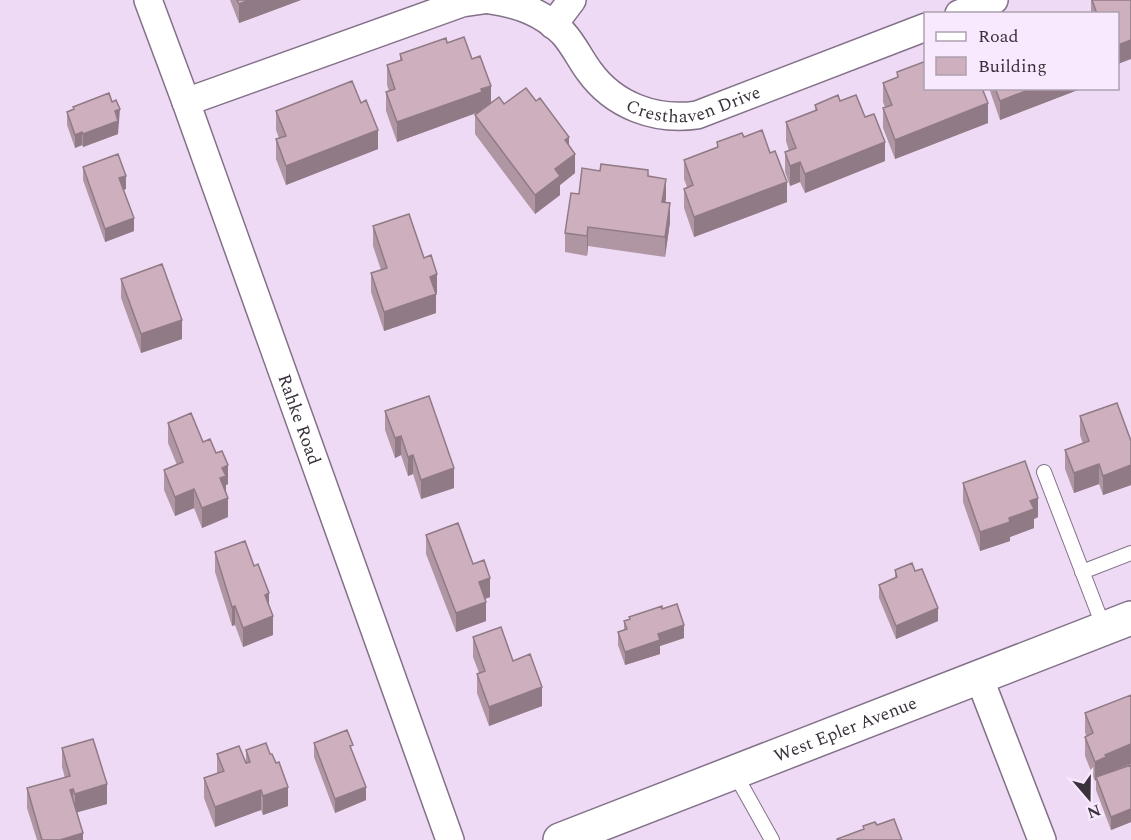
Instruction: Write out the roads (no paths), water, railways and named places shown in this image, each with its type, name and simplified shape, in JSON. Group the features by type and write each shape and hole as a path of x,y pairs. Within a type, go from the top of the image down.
{"street":[{"name":"Rahke Road","path":"148,0 450,840"},
{"path":"186,102 462,3 483,0"},
{"name":"Cresthaven Drive","path":"490,0 521,6 543,17 571,42 592,76 610,94 624,104 670,117 698,115 924,28"},
{"path":"553,25 572,0"},
{"path":"964,12 994,0"},
{"name":"West Epler Avenue","path":"560,840 601,832 734,772 1118,623"},
{"path":"979,677 1042,840"}],"lane":[{"path":"1044,472 1082,572 1118,623"},
{"path":"1082,572 1131,553"},
{"path":"734,772 772,840"}]}
